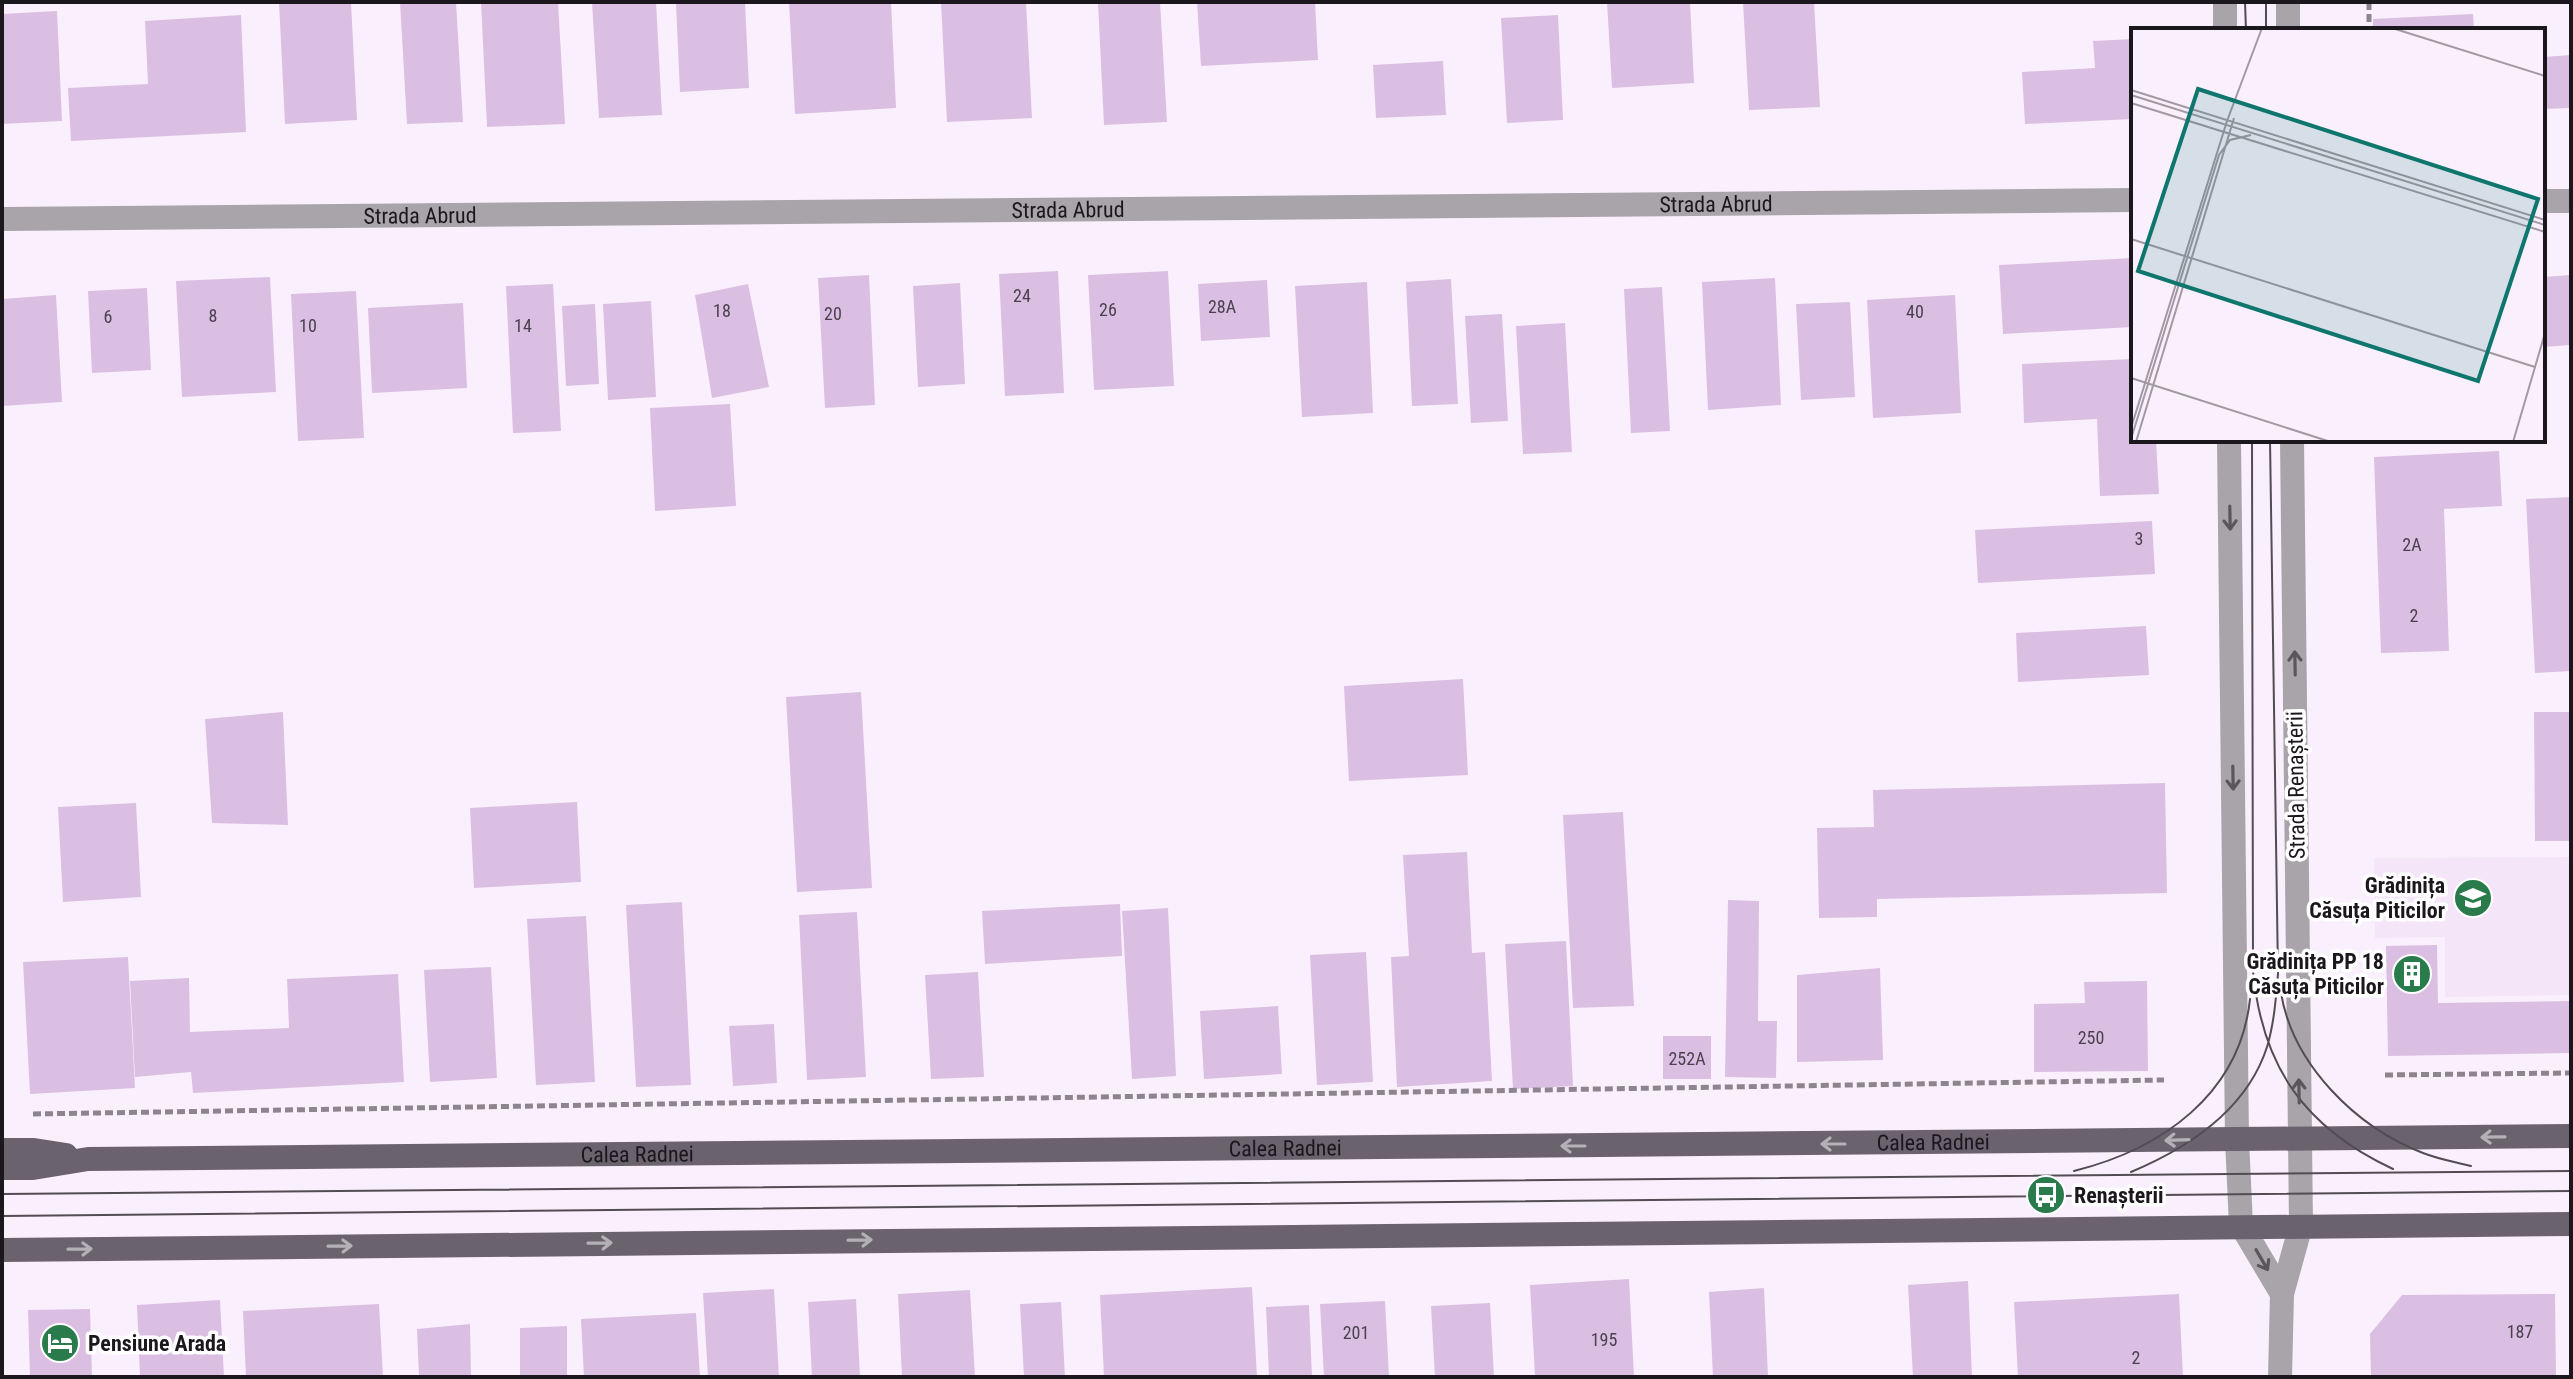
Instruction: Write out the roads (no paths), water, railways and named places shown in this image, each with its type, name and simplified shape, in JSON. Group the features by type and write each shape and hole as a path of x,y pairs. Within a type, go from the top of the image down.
{"main road":[{"name":"Calea Radnei","path":"2,1168 33,1168 88,1159 2571,1136"},
{"path":"2,1150 34,1150 88,1159"},
{"path":"2,1250 2571,1224"}],"street":[{"path":"2225,2 2225,28"},
{"path":"2288,2 2288,28"},
{"name":"Strada Abrud","path":"2,219 2131,200"},
{"path":"2545,201 2571,201"},
{"path":"2229,442 2237,1140 2241,1225 2282,1294"},
{"name":"Strada Renașterii","path":"2280,1377 2282,1294 2301,1225 2292,442"}],"tram line":[{"path":"2245,2 2246,28"},
{"path":"2266,2 2266,28"},
{"path":"2252,442 2253,971 2258,1005 2266,1037 2293,1091 2312,1114 2335,1134 2393,1169"},
{"path":"2131,1172 2194,1138 2230,1107 2258,1069 2271,1029 2278,974 2270,442"},
{"path":"2281,993 2299,1045 2331,1090 2352,1110 2398,1142 2429,1155 2471,1166"},
{"path":"2074,1171 2137,1148 2166,1132 2191,1112 2213,1089 2231,1063 2243,1033 2250,999"},
{"path":"2,1194 2571,1171"},
{"path":"2,1216 2571,1191"}],"place":[{"name":"Grădinița Căsuța Piticilor","path":"2473,898"},
{"name":"Grădinița PP 18 Căsuța Piticilor","path":"2412,974"},
{"name":"Renașterii","path":"2046,1195"},
{"name":"Pensiune Arada","path":"60,1343"}]}
